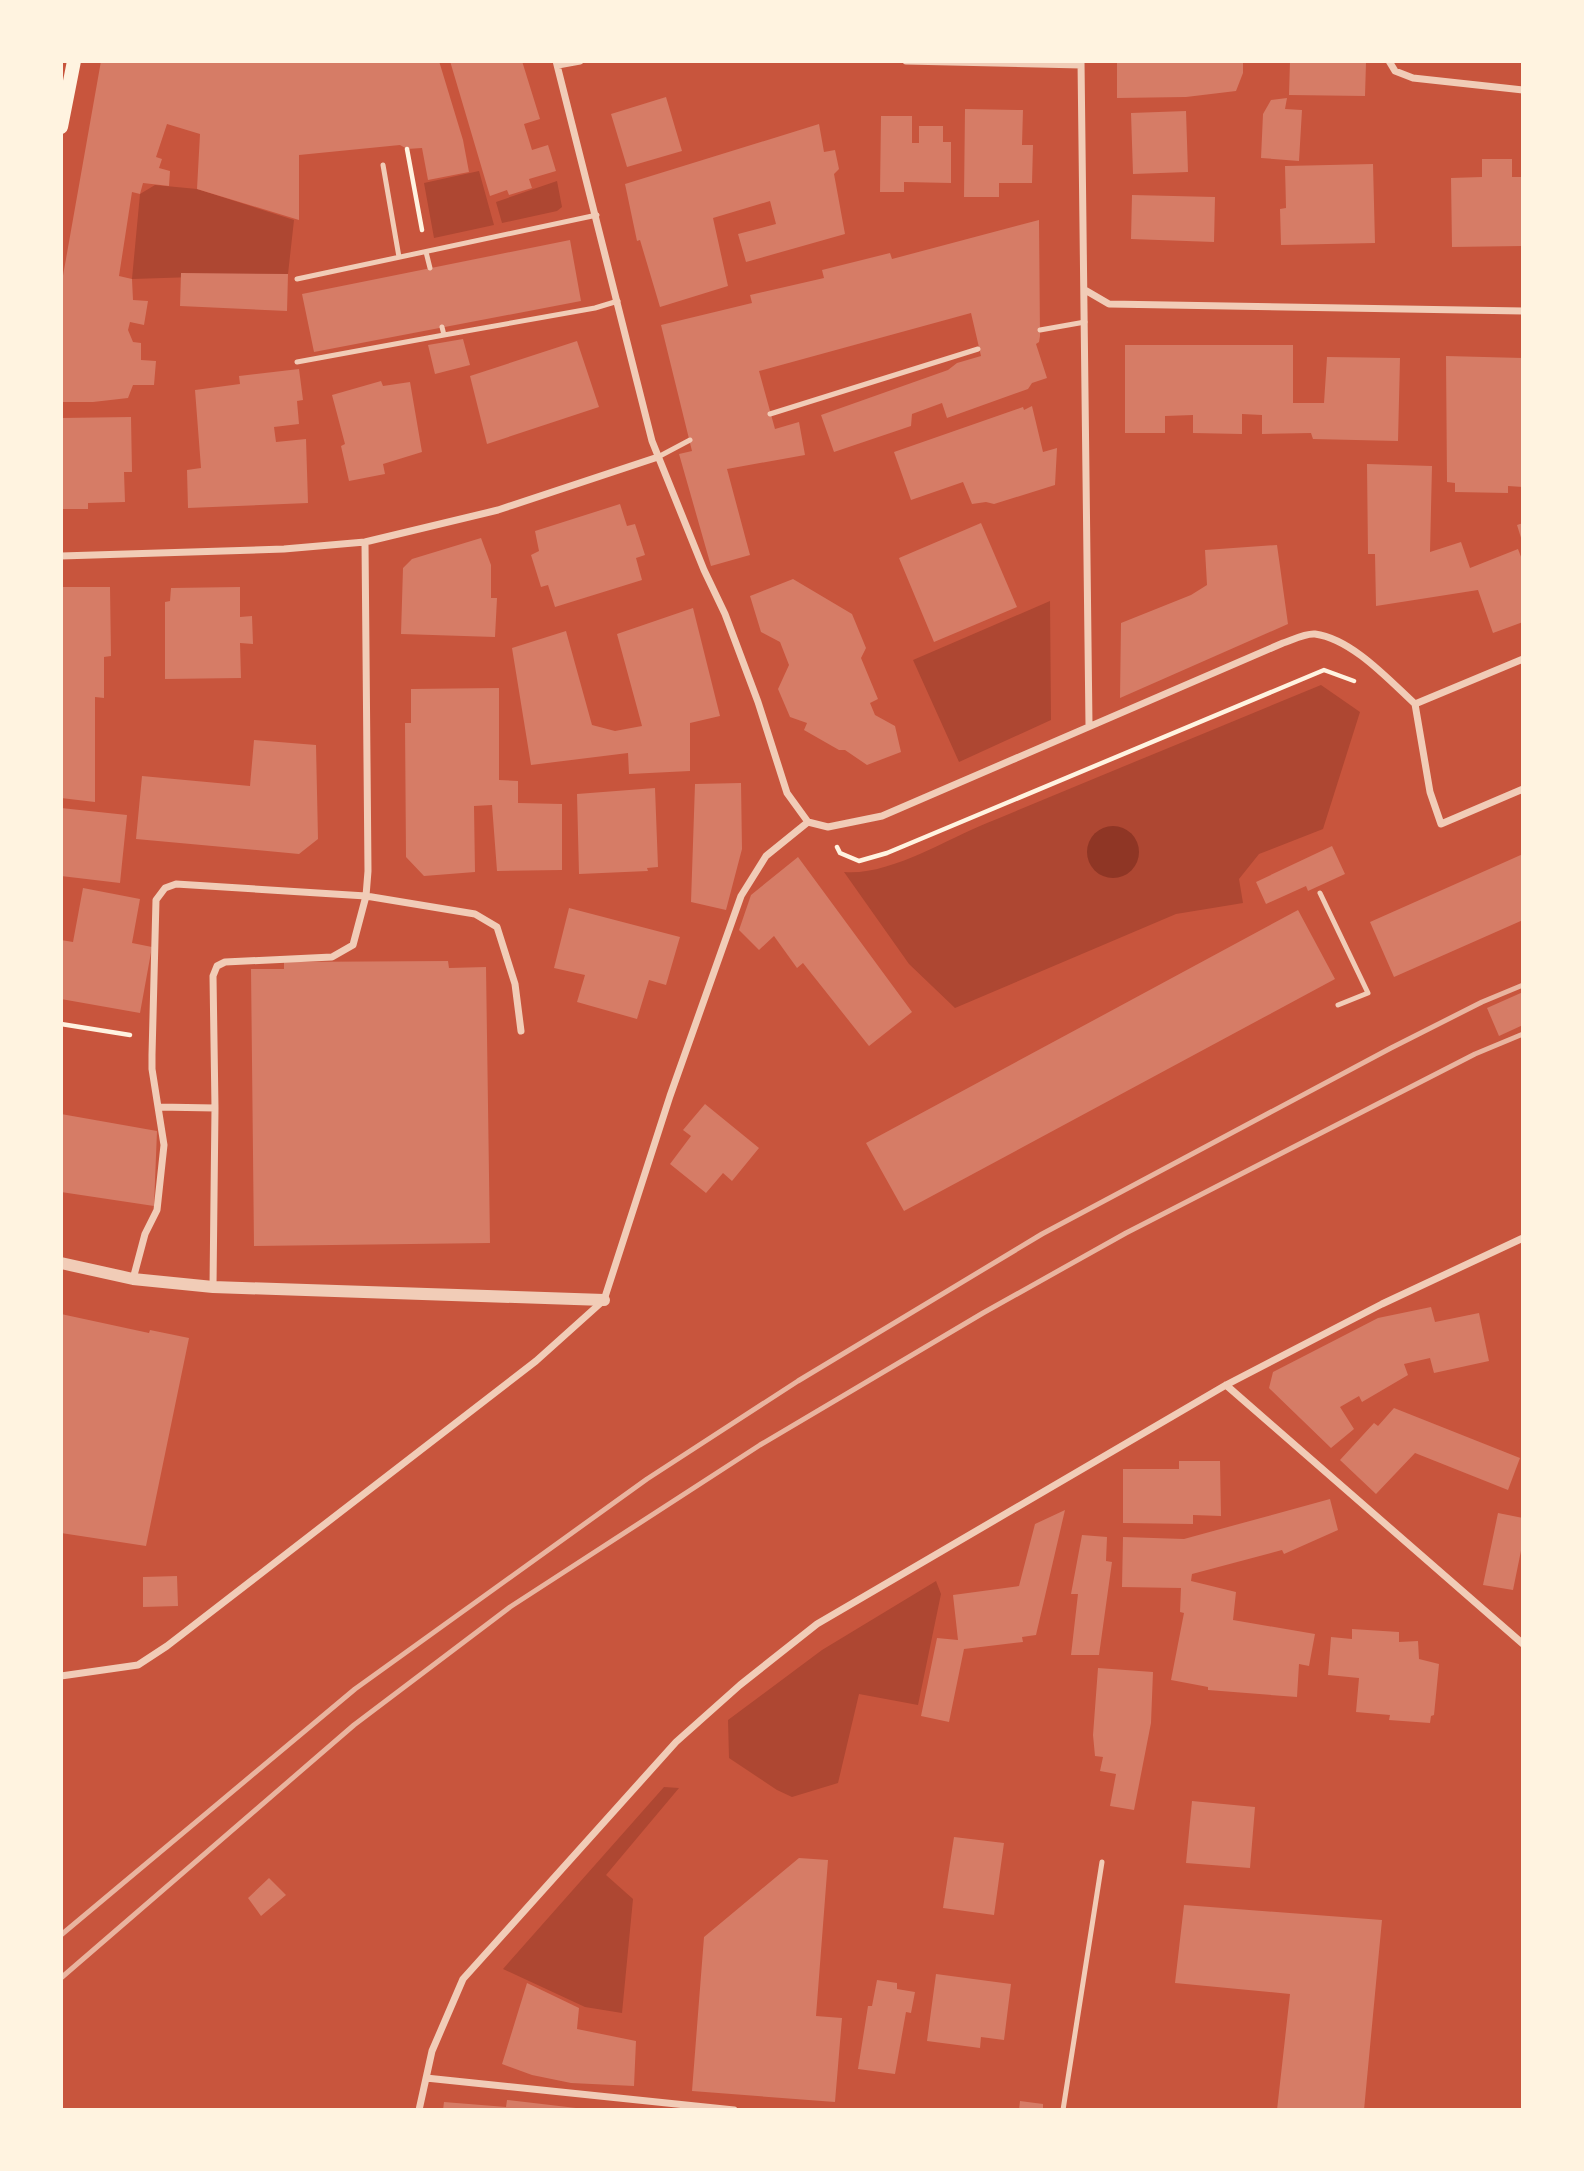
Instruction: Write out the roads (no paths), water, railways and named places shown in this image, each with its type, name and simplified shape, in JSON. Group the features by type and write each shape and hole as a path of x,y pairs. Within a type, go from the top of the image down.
{"main road":[{"path":"61,127 74,61"}],"street":[{"path":"580,61 557,63 658,457 725,614 758,702 787,793 808,822 828,827 882,816 1283,643 1314,634 1345,645 1362,656 1415,704 1430,792 1441,824 1523,789"},
{"path":"906,61 1081,63 1089,725"},
{"path":"1389,61 1395,71 1413,78 1523,90"},
{"path":"1084,290 1109,304 1523,311"},
{"path":"61,553 72,555 284,549 365,542 498,510 658,457"},
{"path":"213,1287 213,976 217,966 225,962 332,957 353,945 366,896 365,542"},
{"path":"1415,704 1523,659"},
{"path":"61,1676 138,1665 167,1646 536,1361 604,1300 670,1096 740,896 766,856 808,822"},
{"path":"133,1279 145,1234 157,1210 164,1145 152,1069 156,900 165,888 176,884 366,896 475,914 497,927 515,984 521,1031"},
{"path":"158,1107 215,1108"},
{"path":"419,2110 432,2051 463,1979 676,1742 740,1685 817,1624 1226,1385 1382,1304 1523,1238"},
{"path":"61,1264 133,1279 213,1287 604,1300"},
{"path":"1226,1385 1523,1644"},
{"path":"426,2078 734,2110"}],"lane":[{"path":"383,165 399,257"},
{"path":"297,279 597,215"},
{"path":"426,252 430,268"},
{"path":"297,362 595,308 618,300"},
{"path":"1040,330 1085,322"},
{"path":"442,327 444,335"},
{"path":"771,414 978,349"},
{"path":"658,457 690,440"},
{"path":"1321,893 1368,993 1338,1005"},
{"path":"1063,2110 1102,1862"}],"railway":[{"path":"61,1935 355,1689 647,1479 798,1381 1042,1234 1391,1048 1482,1002 1523,985"},
{"path":"61,1978 354,1725 510,1607 760,1445 983,1313 1126,1233 1475,1054 1523,1034"}]}
